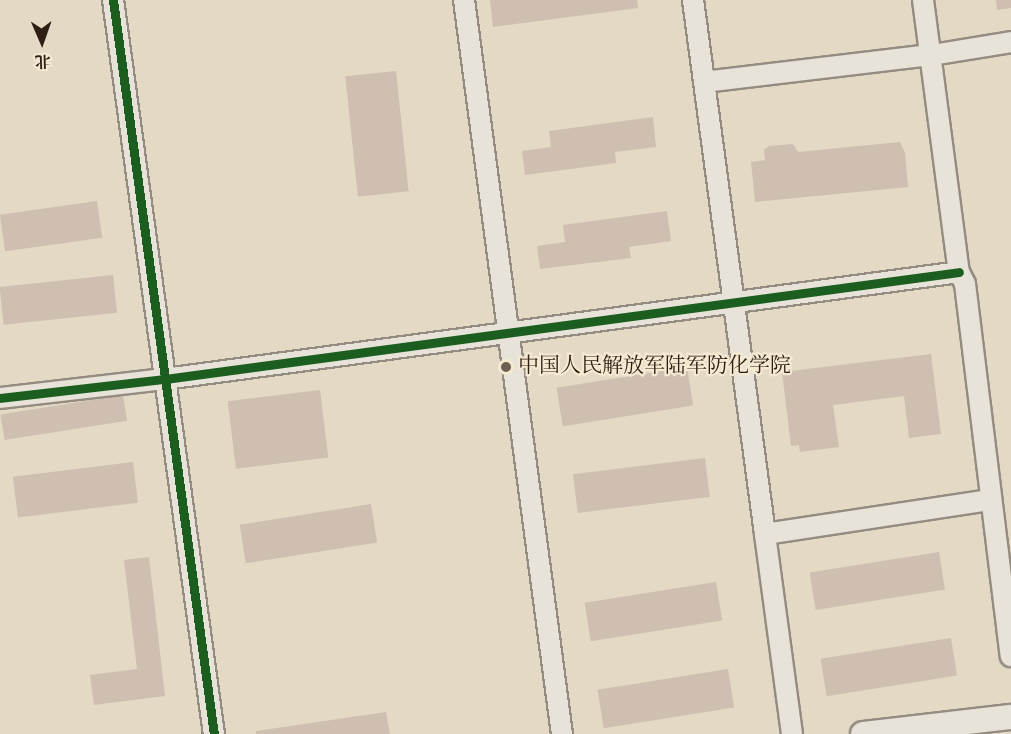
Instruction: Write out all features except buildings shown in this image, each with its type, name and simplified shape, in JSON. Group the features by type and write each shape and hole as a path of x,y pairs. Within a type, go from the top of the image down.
{"street":[{"path":"113,0 214,734"},
{"path":"464,0 562,734"},
{"path":"693,0 792,734"},
{"path":"923,0 959,272 965,284 990,501 1011,656"},
{"path":"704,82 932,55 1011,42"},
{"path":"0,398 165,379 959,272"},
{"path":"765,534 990,501"},
{"path":"863,734 1011,717"}],"cycle path":[{"path":"113,0 214,734"},
{"path":"0,398 165,379 959,272"}],"place":[{"name":"中国人民解放军陆军防化学院","path":"506,367"}]}
